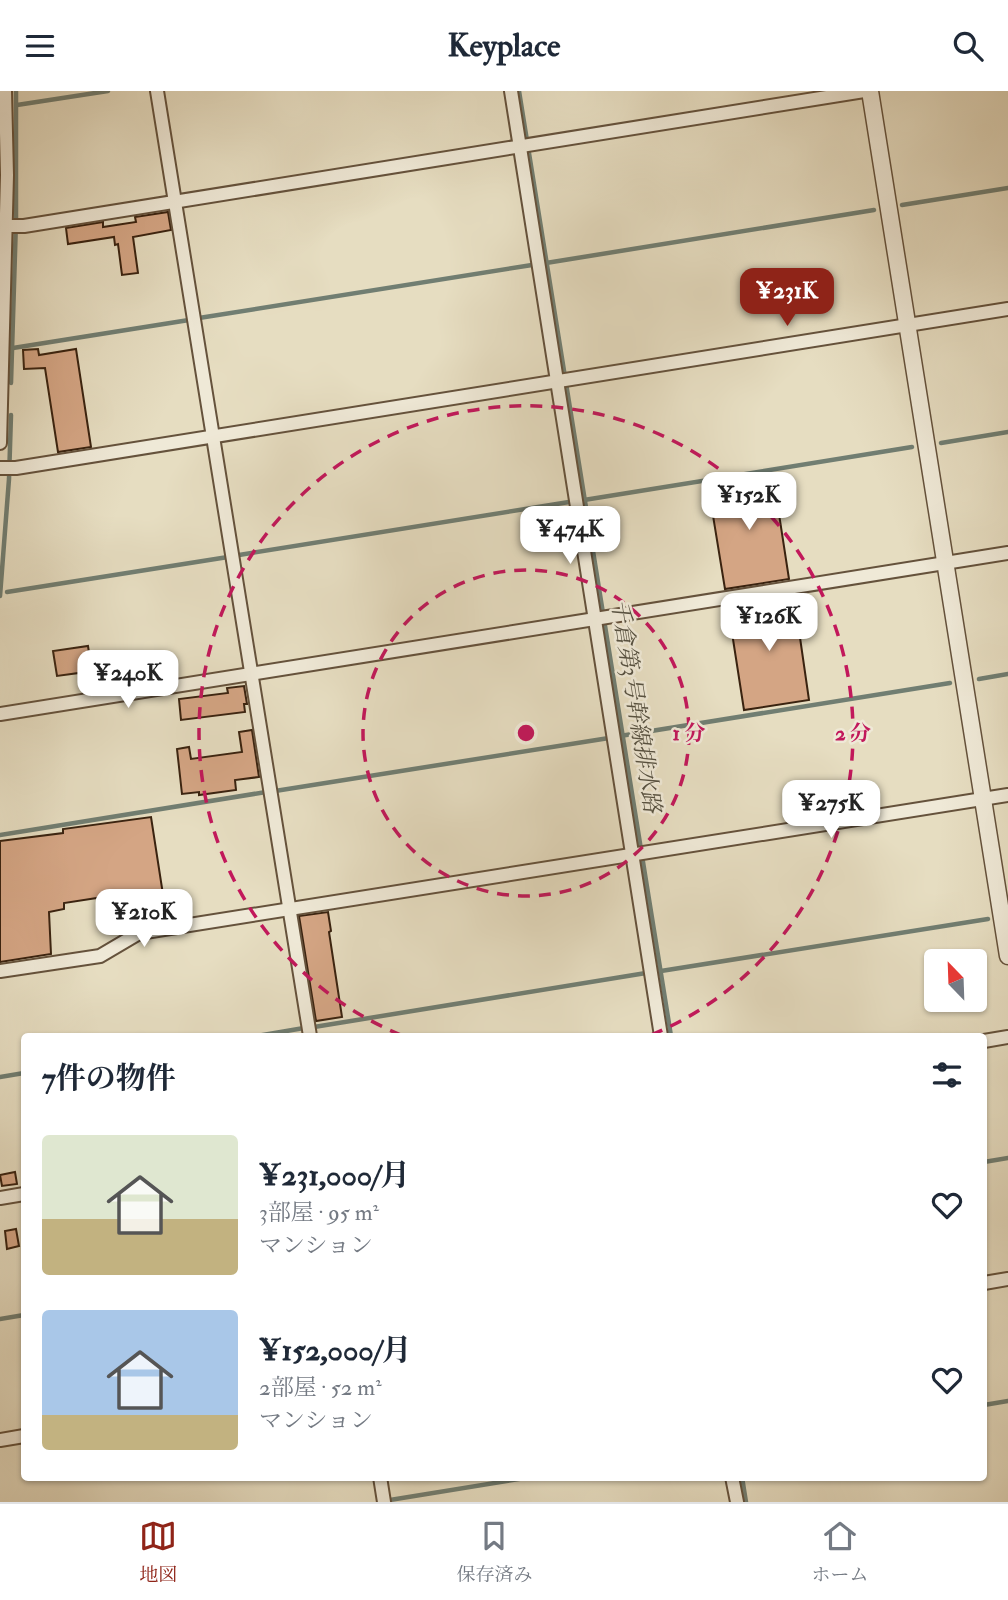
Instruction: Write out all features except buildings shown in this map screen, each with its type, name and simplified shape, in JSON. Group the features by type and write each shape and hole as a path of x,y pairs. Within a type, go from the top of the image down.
{"street":[{"path":"0,443 8,226 5,91"},
{"path":"157,91 310,1033"},
{"path":"511,91 525,145 639,853 662,1033"},
{"path":"8,226 24,226 867,91 1008,956"},
{"path":"6,468 1008,309"},
{"path":"0,714 1008,553"},
{"path":"0,971 100,956 139,933 1008,795"},
{"path":"987,1040 1008,1037"},
{"path":"0,1198 21,1194"},
{"path":"987,1282 1008,1279"},
{"path":"0,1440 21,1436"},
{"path":"381,1481 384,1502"},
{"path":"733,1481 737,1502"}],"waterway":[{"path":"11,383 16,221 16,91"},
{"path":"17,105 108,91"},
{"name":"千倉第3号幹線排水路","path":"519,91 671,1033"},
{"path":"902,205 1008,188"},
{"path":"546,263 874,210"},
{"path":"199,318 532,265"},
{"path":"13,348 189,320"},
{"path":"0,596 11,415"},
{"path":"941,443 1008,432"},
{"path":"584,500 912,447"},
{"path":"239,555 569,502"},
{"path":"7,592 228,557"},
{"path":"979,679 1008,674"},
{"path":"620,736 950,683"},
{"path":"275,791 609,738"},
{"path":"0,835 266,792"},
{"path":"661,971 988,919"},
{"path":"314,1027 646,973"},
{"path":"275,1033 304,1028"},
{"path":"0,1077 21,1074"},
{"path":"987,1162 1008,1158"},
{"path":"0,1319 21,1316"},
{"path":"987,1404 1008,1401"},
{"path":"390,1500 506,1481"},
{"name":"千倉第3号幹線排水路","path":"743,1481 746,1502"}]}
